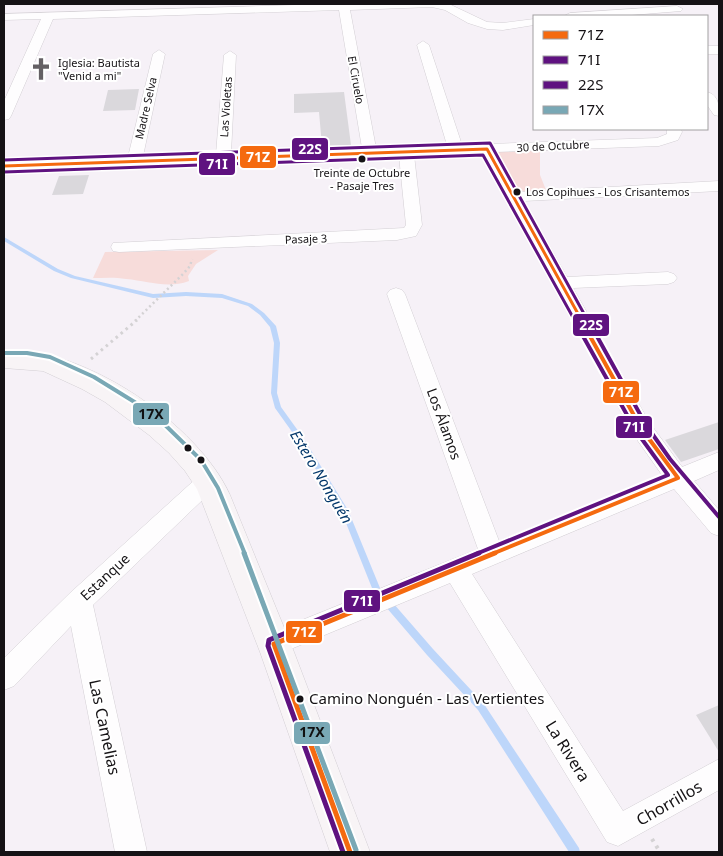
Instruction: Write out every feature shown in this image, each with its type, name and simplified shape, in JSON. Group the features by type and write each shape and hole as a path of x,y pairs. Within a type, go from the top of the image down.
{"main road":[{"path":"4,359 33,360 47,363 73,374 107,393 157,426 188,455 208,481 274,644 350,852"}],"street":[{"path":"4,17 49,15 101,9 439,5 449,7 472,21 489,26 508,27 533,22"},
{"name":"El Ciruelo","path":"344,7 370,153"},
{"path":"577,12 677,9"},
{"path":"4,116 49,15"},
{"path":"423,45 456,150"},
{"name":"Madre Selva","path":"134,162 158,54"},
{"name":"Las Violetas","path":"223,158 230,55"},
{"path":"708,97 719,112"},
{"path":"595,130 602,144"},
{"name":"30 de Octubre","path":"4,166 665,141 673,137 674,130"},
{"path":"488,149 641,428 654,448 719,526"},
{"name":"Pasaje 3","path":"119,247 402,235 410,232 414,225 406,152"},
{"path":"513,197 719,186"},
{"path":"561,283 668,278"},
{"name":"Los Álamos","path":"396,294 492,554"},
{"path":"274,644 719,461"},
{"name":"Estanque","path":"4,677 79,601 208,481"},
{"name":"La Rivera","path":"455,569 618,832"},
{"name":"Las Camelias","path":"79,601 131,852"},
{"name":"Chorrillos","path":"618,832 719,774"}],"path":[{"path":"73,374 128,328 184,273"}],"shaded area":[{"path":"490,150 540,151 540,175 546,190 515,194"},
{"path":"218,250 196,264 188,276 189,281 181,283 158,284 118,278 93,278 105,252"}],"building":[{"path":"139,89 135,110 103,111 108,90"},
{"path":"344,92 351,145 322,146 319,112 294,113 294,94"},
{"path":"89,175 83,194 52,195 59,176"},
{"path":"719,422 719,449 681,462 665,440"},
{"path":"719,705 719,752 696,715"}],"waterway":[{"name":"Estero Nonguén","path":"4,239 56,270 73,277 153,296 186,294 222,296 250,305 262,314 273,326 277,343 274,393 278,408 302,441 345,512 377,590 430,652 481,707 575,852"}],"transit line":[{"name":"22S","path":"4,160 490,143 646,425 670,459 719,517"},
{"name":"71Z","path":"4,166 487,149 641,428 678,478 274,644 350,852"},
{"name":"71I","path":"4,172 483,155 636,431 668,475 269,640 268,646 343,852"},
{"name":"17X","path":"4,353 27,353 50,357 94,377 141,406 163,423 201,460 218,488 257,584 356,850"}],"place":[{"name":"Iglesia: Bautista \"Venid a mi\"","path":"41,69"},
{"name":"Treinte de Octubre - Pasaje Tres","path":"362,159"},
{"name":"Los Copihues - Los Crisantemos","path":"517,192"},
{"name":"Camino Nonguén - Las Vertientes","path":"300,699"}]}
